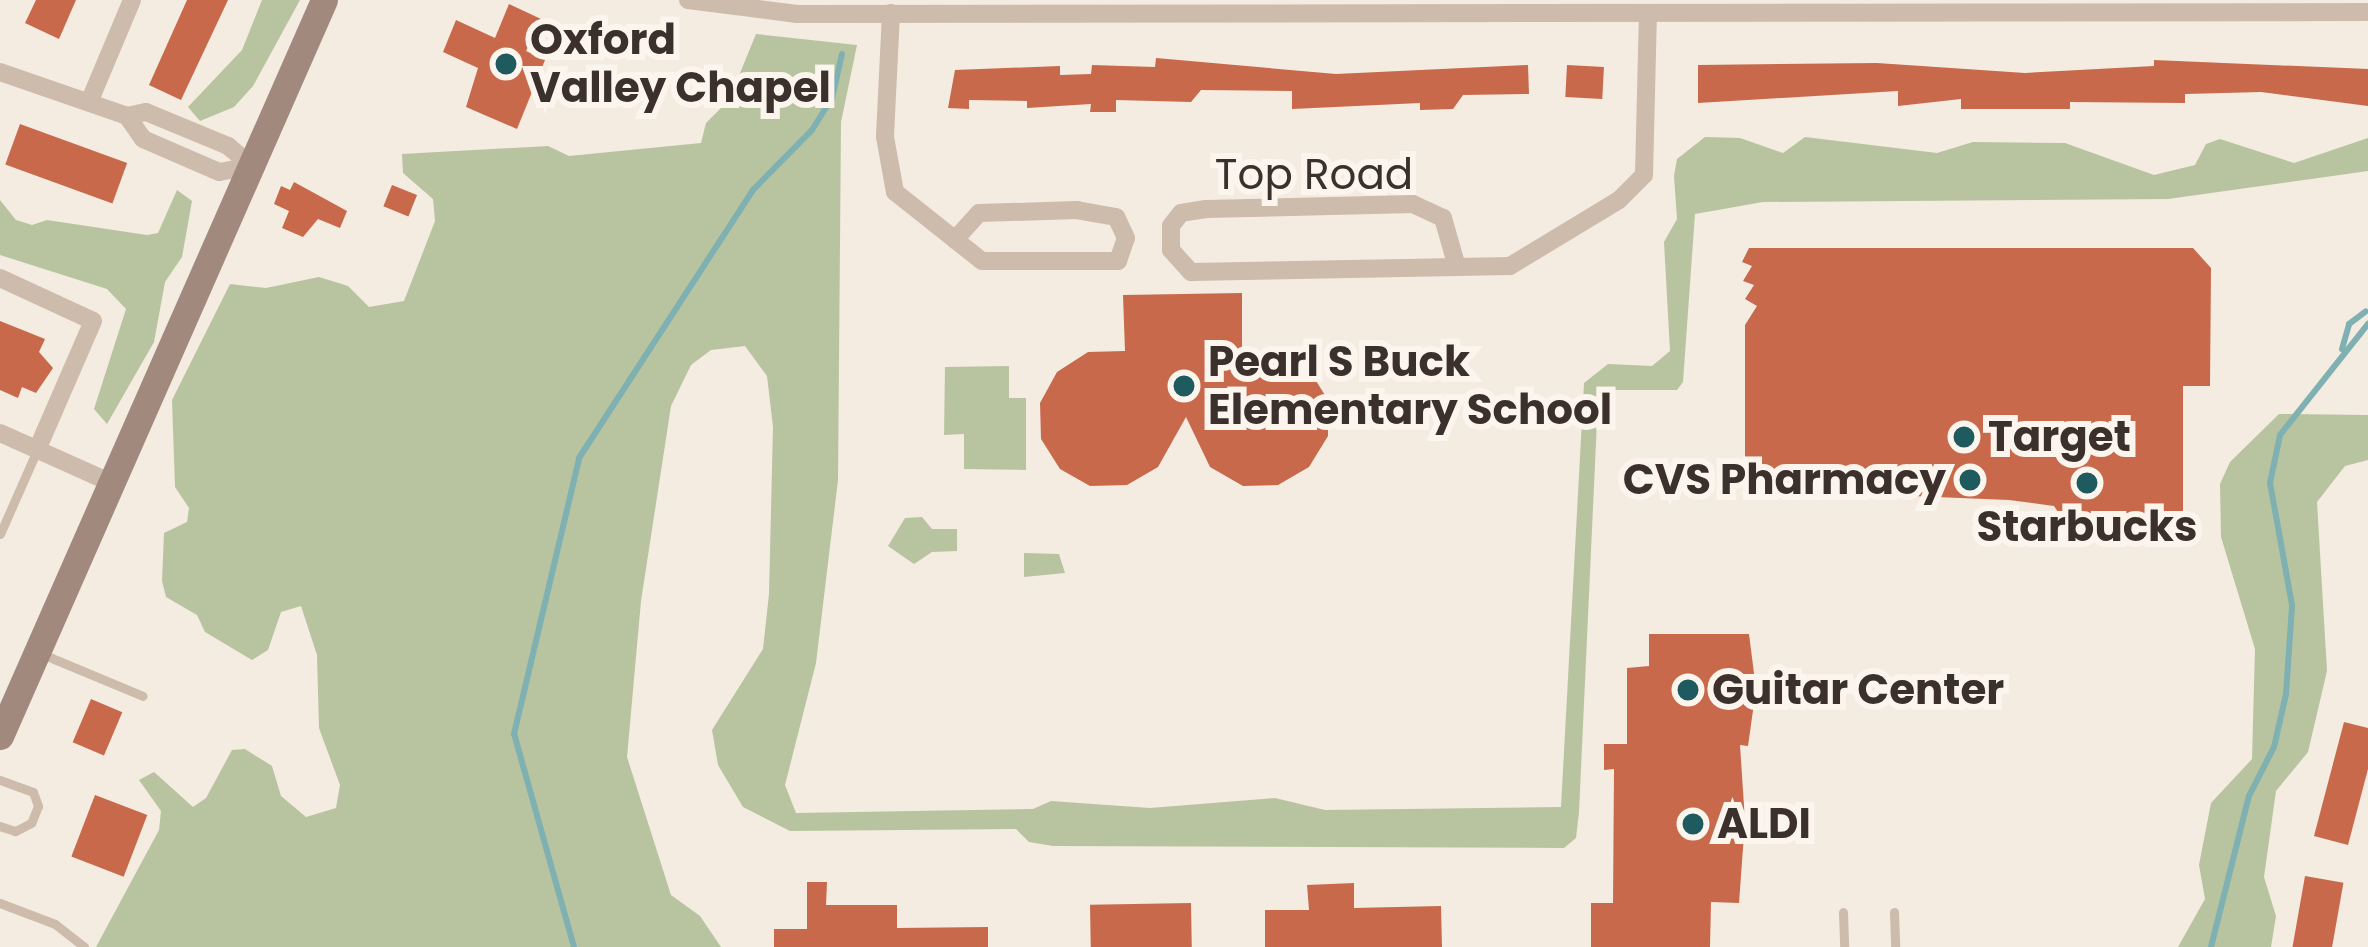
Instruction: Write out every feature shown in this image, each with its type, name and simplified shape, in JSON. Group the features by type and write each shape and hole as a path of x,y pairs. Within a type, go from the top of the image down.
{"main road":[{"path":"0,736 325,0"}],"street":[{"path":"90,100 131,0"},
{"path":"688,0 776,13 891,14 1062,6 1648,14 2368,12"},
{"path":"891,14 885,137 895,192 982,261 1118,261 1126,238 1116,217 1077,210 979,213 956,240"},
{"name":"Top Road","path":"1457,267 1443,218 1413,204 1206,209 1181,213 1171,226 1171,250 1192,272 1457,267 1510,266 1619,200 1644,175 1648,14"},
{"path":"0,72 127,116 143,139 219,172 251,166"},
{"path":"0,278 93,321 37,450"},
{"path":"0,433 112,483"}],"lane":[{"path":"0,534 37,450"},
{"path":"37,652 142,696"},
{"path":"0,780 33,792 31,824 15,831 0,826"},
{"path":"0,903 55,924 84,947"},
{"path":"1843,912 1844,947"},
{"path":"1894,912 1894,947"}],"green space":[{"path":"262,0 300,0 253,86 234,107 200,121 188,107 242,50"},
{"path":"756,34 857,45 841,122 838,480 816,663 785,785 796,813 1033,809 1051,801 1150,808 1275,798 1325,810 1561,807 1584,383 1608,364 1652,366 1670,351 1664,242 1677,219 1677,159 1705,137 1740,138 1783,153 1805,137 1937,153 1973,142 2065,143 2154,175 2195,165 2206,144 2220,139 2294,163 2368,138 2368,171 2168,199 1763,202 1695,214 1683,382 1677,390 1604,390 1598,399 1579,812 1576,838 1564,848 1053,846 1029,842 1016,829 790,831 743,807 718,765 712,730 763,649 769,594 773,427 767,376 745,346 711,350 691,365 671,406 641,601 627,757 671,895 700,916 721,947 96,947 159,830 161,811 139,780 154,772 193,807 206,798 232,750 245,749 272,766 281,796 306,817 336,808 340,785 319,728 317,655 301,606 281,612 268,650 252,660 205,632 197,615 166,597 162,581 164,533 187,522 189,508 175,487 172,400 230,284 266,288 319,277 348,286 369,307 404,301 435,221 433,199 403,173 402,154 548,146 569,156 701,143 706,123 729,100"},
{"path":"177,190 192,201 182,257 165,282 154,342 107,424 94,409 126,309 107,289 0,255 0,200 16,220 32,225 47,220 147,235 158,233"},
{"path":"1009,366 1009,398 1026,398 1026,470 964,469 964,434 944,435 945,367"},
{"path":"2279,414 2368,415 2368,460 2345,466 2317,502 2327,671 2308,752 2276,791 2264,877 2276,916 2271,947 2178,947 2205,899 2199,865 2211,803 2252,759 2255,649 2221,537 2220,484 2230,462"},
{"path":"922,517 932,529 957,529 957,551 932,552 914,564 888,546 905,518"},
{"path":"1024,553 1059,554 1065,573 1024,577"}],"building":[{"path":"36,0 76,0 59,39 25,23"},
{"path":"187,0 228,0 181,100 149,85"},
{"name":"Oxford Valley Chapel","path":"509,4 541,19 526,51 545,60 517,129 466,107 478,68 443,52 456,20 495,38"},
{"path":"1156,58 1336,74 1528,65 1529,94 1463,95 1453,109 1420,110 1420,103 1292,109 1292,91 1201,90 1191,102 1116,100 1116,112 1090,112 1091,104 1027,108 1027,101 969,100 969,109 948,108 955,70 1060,66 1060,75 1091,74 1092,65 1155,67"},
{"path":"2154,60 2368,69 2368,106 2261,92 2185,94 2185,103 2070,102 2070,109 1961,109 1961,99 1898,106 1898,91 1698,103 1698,65 1877,63 2025,73 2154,66"},
{"path":"1567,65 1604,67 1602,99 1565,97"},
{"path":"20,124 127,163 112,203 5,164"},
{"path":"294,182 347,211 340,228 318,219 303,237 282,228 289,211 274,204 281,186 290,190"},
{"path":"392,185 417,195 408,216 383,206"},
{"name":"Target","path":"1749,248 2193,248 2211,268 2210,386 2183,386 2183,521 2164,521 2164,530 2108,530 2108,520 2064,521 2054,506 2009,500 1745,489 1745,325 1757,306 1745,299 1754,285 1743,281 1752,266 1742,262"},
{"name":"Pearl S Buck Elementary School","path":"1242,293 1242,351 1278,352 1308,368 1328,400 1328,436 1309,467 1278,485 1243,486 1210,467 1186,417 1158,467 1127,485 1090,486 1060,469 1041,439 1040,403 1057,372 1088,352 1125,351 1123,295"},
{"path":"0,321 45,339 39,352 53,368 36,393 22,387 18,398 0,390"},
{"path":"1649,634 1749,634 1756,689 1748,746 1740,745 1745,821 1739,903 1711,902 1710,947 1591,947 1591,903 1613,903 1614,769 1604,770 1604,744 1627,744 1627,668 1649,666"},
{"path":"91,699 122,712 104,756 73,742"},
{"path":"2344,722 2368,728 2368,769 2348,845 2314,836"},
{"path":"95,795 147,815 124,877 71,857"},
{"path":"2305,876 2343,883 2332,947 2292,947"},
{"path":"807,882 827,882 826,905 897,905 897,928 988,927 988,947 774,947 774,929 807,929"},
{"path":"1354,883 1354,908 1441,906 1442,947 1265,947 1265,910 1309,910 1307,885"},
{"path":"1191,903 1192,947 1091,947 1090,905"}],"waterway":[{"path":"574,947 514,734 579,458 753,190 812,130 832,98 842,54"},
{"path":"2342,349 2349,324 2366,311"},
{"path":"2211,947 2249,796 2274,747 2286,694 2292,605 2270,483 2280,435 2368,324"}],"place":[{"name":"Oxford Valley Chapel","path":"506,64"},
{"name":"Pearl S Buck Elementary School","path":"1184,386"},
{"name":"Target","path":"1964,437"},
{"name":"CVS Pharmacy","path":"1970,480"},
{"name":"Starbucks","path":"2087,483"},
{"name":"Guitar Center","path":"1688,690"},
{"name":"ALDI","path":"1693,824"}]}
